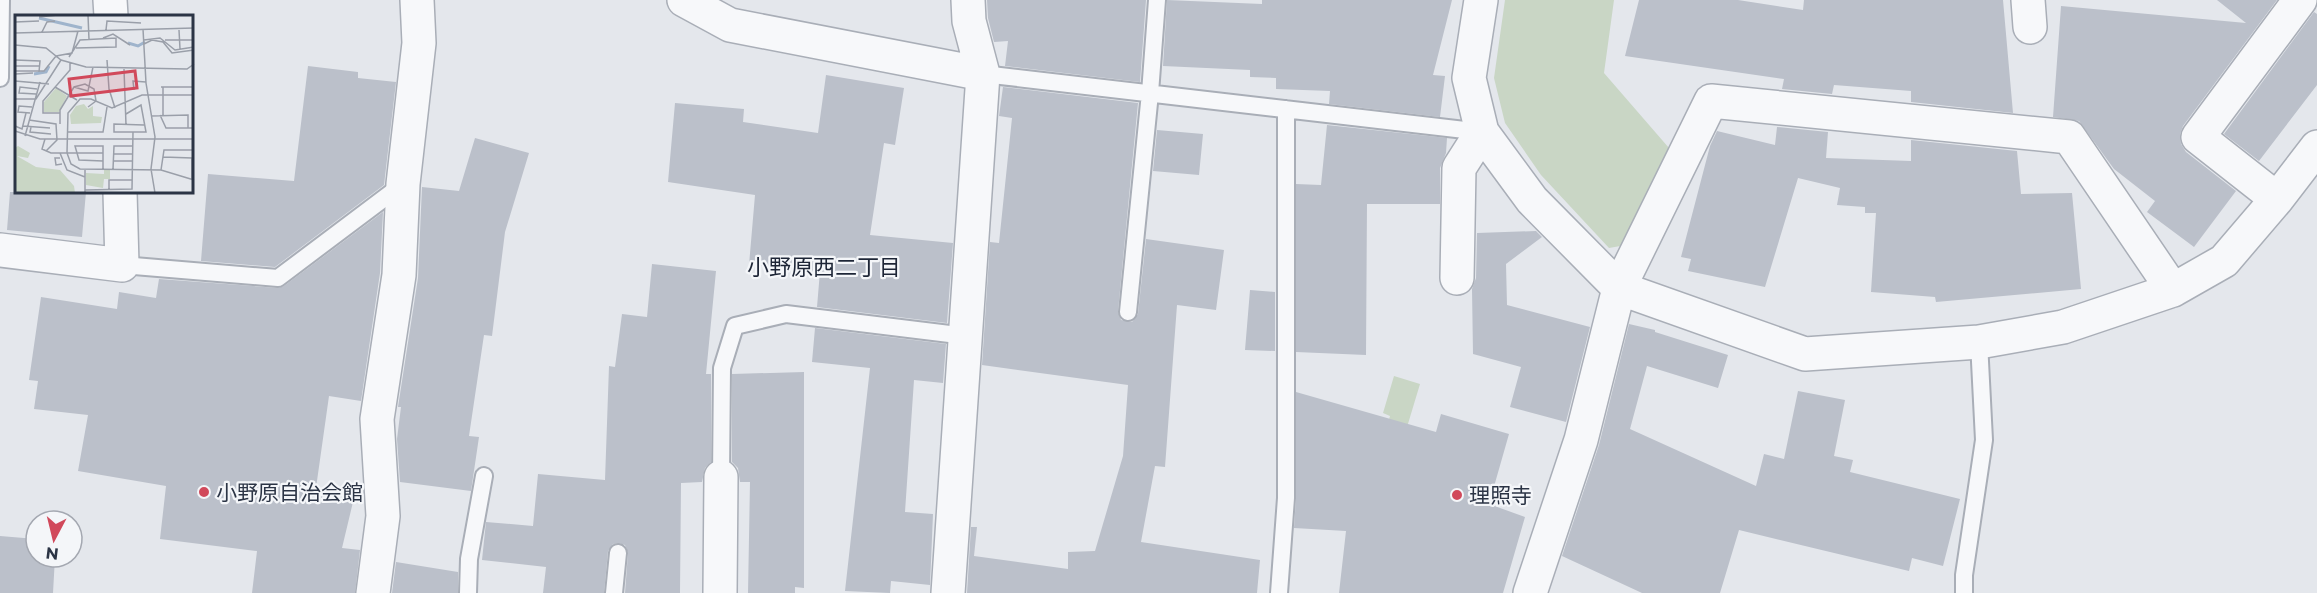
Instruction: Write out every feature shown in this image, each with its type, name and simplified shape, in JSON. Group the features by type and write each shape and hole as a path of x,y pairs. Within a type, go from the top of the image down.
{"street":[{"path":"110,0 111,15"},
{"path":"373,593 383,516 377,419 399,275 403,184 419,43 417,0"},
{"path":"684,0 730,25 983,74"},
{"path":"948,593 983,74 969,21 968,0"},
{"path":"1481,0 1469,78 1482,132 1532,200 1619,288 1805,354 1979,342 2063,327 2173,290 2224,261 2277,199 2317,147"},
{"path":"2277,199 2198,137 2300,0"},
{"path":"1530,593 1581,440 1619,288 1711,101 2069,137 2173,290"},
{"path":"1457,278 1459,168 1482,132"},
{"path":"0,250 122,265 120,194"},
{"path":"720,593 721,477"}],"lane":[{"path":"0,78 1,0"},
{"path":"1128,312 1157,0"},
{"path":"983,74 1482,132"},
{"path":"1279,593 1286,498 1286,109"},
{"path":"122,265 278,278 403,184"},
{"path":"721,477 722,368 735,326 786,314 966,336"},
{"path":"1964,593 1964,575 1984,440 1979,342"},
{"path":"468,593 469,560 484,476"},
{"path":"614,593 618,554"}],"green space":[{"path":"1505,0 1614,0 1604,73 1669,148 1626,245 1609,248 1541,175 1505,123 1494,78"},
{"path":"1394,376 1420,384 1398,457 1380,452 1390,416 1383,413"}],"building":[{"path":"987,0 1146,0 1140,82 1005,66 1008,41 994,42 988,18"},
{"path":"1167,0 1262,4 1262,0 1452,0 1433,75 1445,76 1440,117 1329,104 1330,91 1276,89 1276,78 1250,77 1250,70 1163,66"},
{"path":"1639,0 1738,0 1803,10 1804,0 2003,0 2013,113 1911,102 1911,91 1834,85 1832,94 1782,89 1784,79 1625,56"},
{"path":"2217,0 2277,0 2183,126 2180,134 2181,144 2186,152 2236,191 2194,247 2147,212 2155,201 2114,169 2079,121 2053,117 2061,6 2246,23"},
{"path":"2314,12 2317,14 2317,85 2259,161 2224,134"},
{"path":"308,66 358,72 358,78 396,82 384,185 275,267 201,261 208,174 294,181"},
{"path":"826,75 904,88 895,145 884,143 870,235 953,243 947,323 817,307 820,271 749,265 755,195 668,182 675,103 744,109 743,122 818,133"},
{"path":"1003,87 1138,103 1118,311 1121,320 1132,322 1138,314 1146,239 1224,250 1216,310 1177,305 1165,467 1155,466 1141,542 1260,560 1257,593 967,593 971,527 977,527 974,556 1068,569 1068,552 1095,551 1123,456 1128,385 982,365 990,242 999,243 1012,118 999,116"},
{"path":"1327,125 1447,138 1446,153 1440,168 1440,204 1367,204 1366,355 1296,352 1296,184 1321,185"},
{"path":"1777,127 1828,132 1826,158 1911,161 1911,140 2017,151 2021,194 2072,193 2081,289 1936,302 1935,297 1871,292 1876,213 1865,213 1865,207 1837,205 1840,188 1798,178 1765,287 1688,271 1691,259 1681,257 1710,146 1717,131 1775,145"},
{"path":"1157,130 1203,134 1199,175 1153,171"},
{"path":"475,138 529,153 505,232 492,336 484,335 469,436 479,437 471,491 400,482 397,439 401,407 398,407 418,278 422,187 459,191"},
{"path":"10,192 15,192 15,194 86,194 82,237 7,230"},
{"path":"383,212 380,273 361,401 329,396 315,495 353,502 342,548 360,550 355,593 252,593 257,551 160,539 166,486 78,471 88,415 34,409 38,381 29,380 41,297 117,309 119,292 156,298 159,279 278,288 284,286"},
{"path":"1536,231 1542,237 1506,264 1507,305 1590,327 1566,422 1510,407 1521,367 1473,354 1472,289 1476,278 1477,233"},
{"path":"652,264 716,271 706,374 711,374 711,462 705,468 702,482 681,483 680,593 625,593 628,553 625,545 618,543 613,544 608,551 604,593 543,593 546,567 482,560 486,522 533,526 538,474 605,480 609,366 615,367 622,314 647,317"},
{"path":"1250,290 1275,292 1275,351 1245,350"},
{"path":"1629,324 1655,330 1655,332 1728,355 1718,388 1647,366 1630,429 1756,486 1764,454 1784,459 1798,391 1845,400 1834,456 1853,460 1850,472 1960,499 1943,566 1912,558 1909,571 1739,530 1720,593 1642,593 1562,556 1599,445"},
{"path":"815,328 946,344 943,383 914,380 905,512 933,514 930,585 891,581 890,593 845,591 870,368 812,362"},
{"path":"804,372 804,588 795,587 795,593 748,593 750,482 740,482 738,468 732,462 732,374"},
{"path":"1296,392 1436,432 1441,414 1509,434 1489,504 1525,517 1503,593 1339,593 1346,531 1294,528"},
{"path":"0,536 24,538 24,569 54,569 53,593 0,593"},
{"path":"396,562 458,572 458,593 392,593"}],"place":[{"name":"小野原自治会館","path":"204,492"},
{"name":"理照寺","path":"1457,495"}],"district":[{"name":"小野原西二丁目","path":"824,267"}]}
